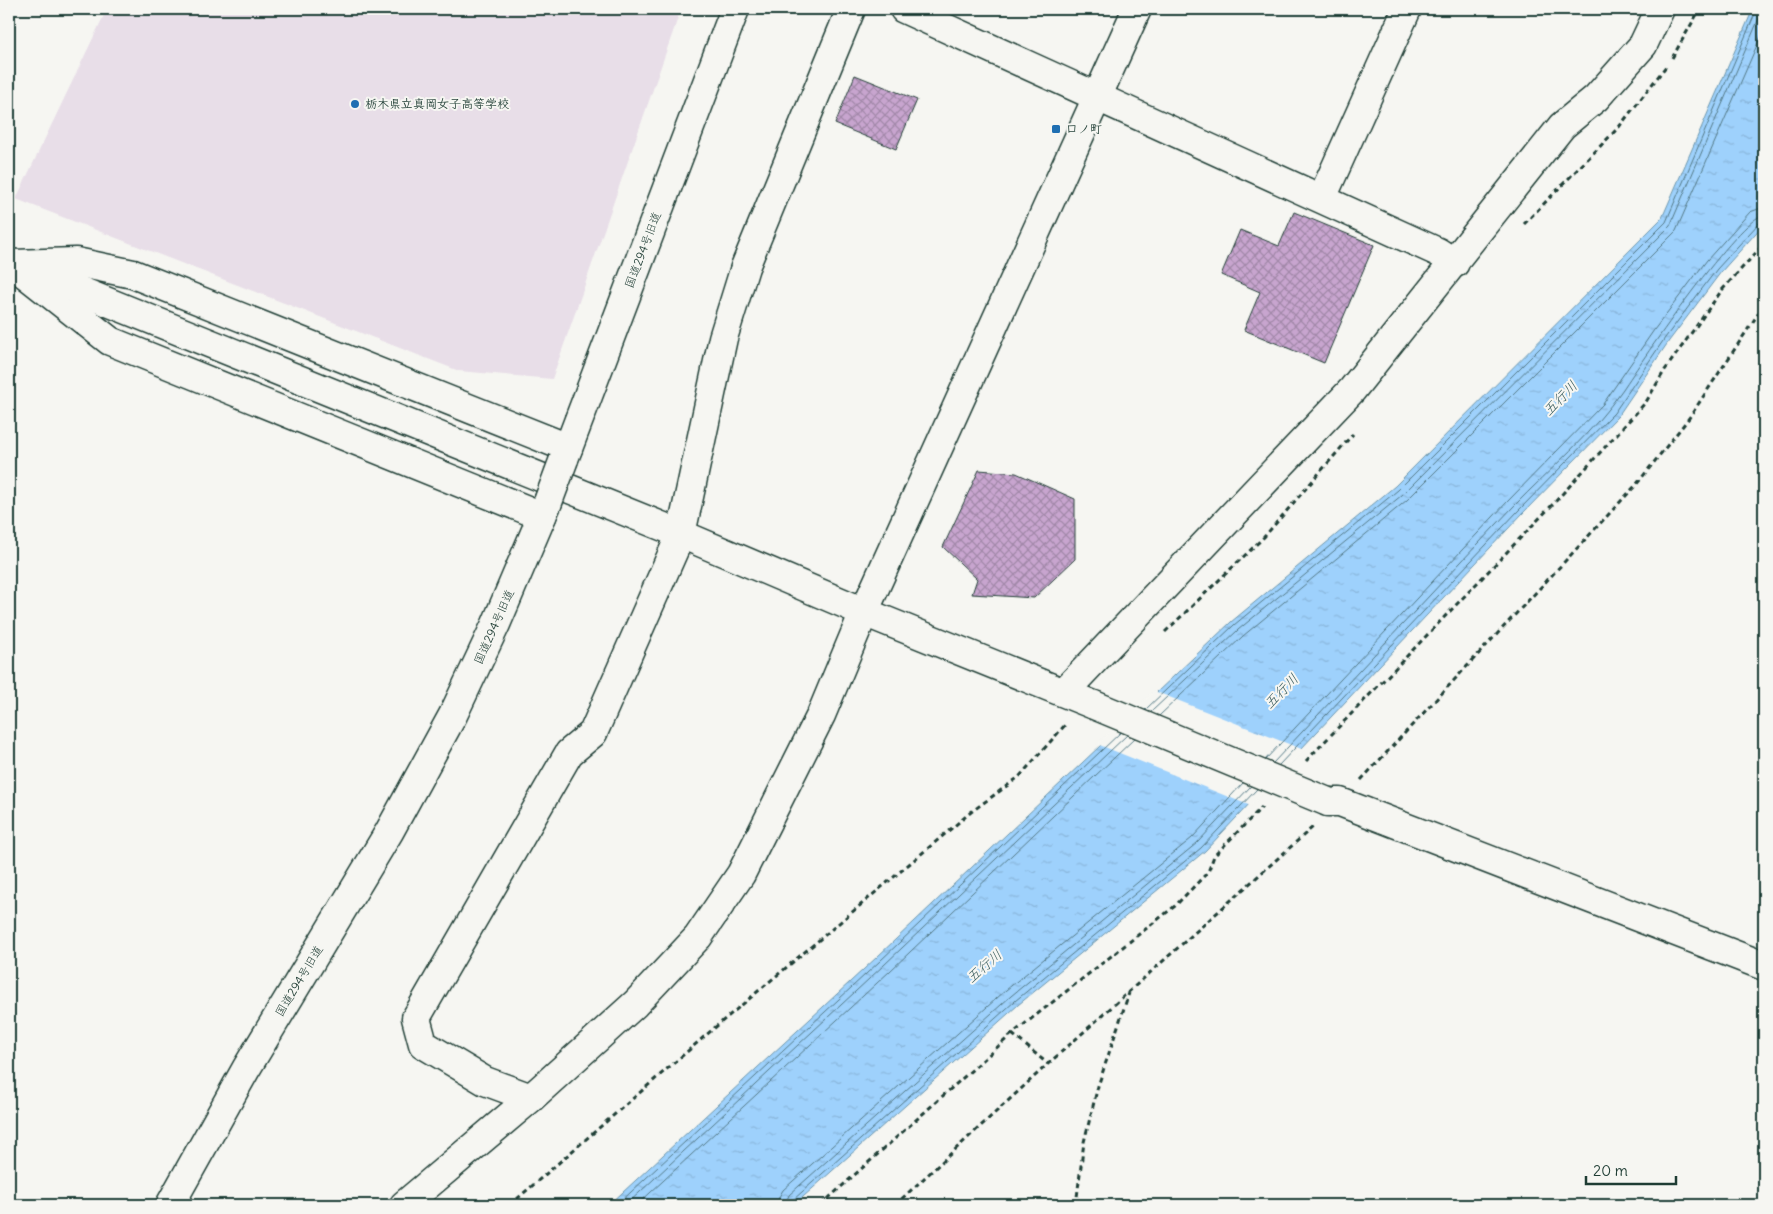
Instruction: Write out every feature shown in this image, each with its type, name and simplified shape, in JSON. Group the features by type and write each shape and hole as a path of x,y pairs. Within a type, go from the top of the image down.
{"street":[{"name":"国道294号旧道","path":"170,1205 246,1069 389,832 454,715 496,624 545,509 735,9"},
{"path":"531,1098 485,1081 423,1044 416,1018 569,754 592,733 681,534 723,338 742,276 851,9"},
{"path":"904,9 1322,198 1438,252 1455,263"},
{"path":"404,1205 531,1098 635,1004 703,929 740,874 780,800 821,715 864,612 1137,9"},
{"path":"1322,198 1407,9"},
{"path":"1064,692 1352,390 1455,263 1562,126 1596,98 1643,46 1660,9"},
{"path":"11,263 76,262 133,274 566,454"},
{"path":"11,263 681,534 864,612 1334,802 1764,966"},
{"path":"11,263 110,341 545,509"}],"path":[{"path":"1301,766 1555,502 1646,402 1665,370 1722,290 1764,244"},
{"path":"895,1205 1048,1064 1270,867 1334,802 1636,485 1688,418 1764,306"},
{"path":"510,1205 712,1030 971,812 1019,777 1064,726"},
{"path":"821,1205 1012,1034 1175,906 1208,872 1214,856 1268,800"},
{"path":"1076,1205 1084,1142 1098,1086 1129,993"},
{"path":"1012,1034 1048,1064"}],"shaded area":[{"name":"栃木県立真岡女子高等学校","path":"107,9 681,9 552,379 459,371 16,199"}],"water":[{"name":"五行川","path":"1753,9 1764,9 1764,224 1721,272 1669,341 1618,416 1522,514 1205,851 1018,1005 794,1205 609,1205 877,957 1231,622 1395,486 1662,218"}],"pier":[{"path":"1154,691 1304,750 1251,806 1097,744"}],"building":[{"path":"855,75 917,100 896,149 835,124"},
{"path":"1294,212 1374,245 1324,363 1244,330 1260,292 1221,275 1240,230 1279,246"},
{"path":"979,470 1016,473 1075,499 1075,559 1034,598 972,594 977,579 943,547"}],"place":[{"name":"栃木県立真岡女子高等学校","path":"355,104"},
{"name":"口ノ町","path":"1056,129"}]}
